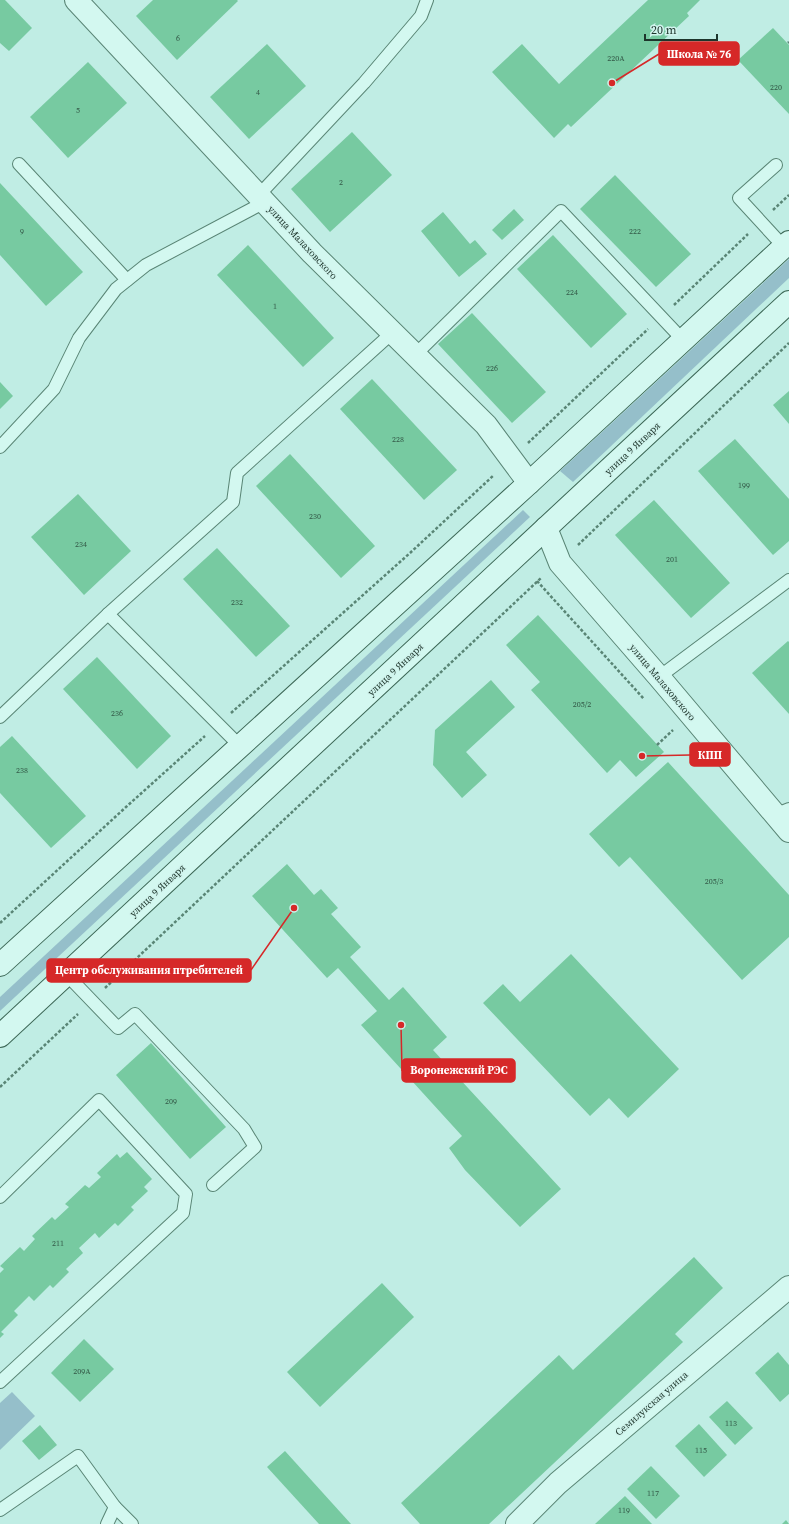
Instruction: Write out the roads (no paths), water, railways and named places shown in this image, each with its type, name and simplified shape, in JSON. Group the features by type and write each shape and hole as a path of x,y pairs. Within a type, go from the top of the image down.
{"main road":[{"name":"улица Малаховского","path":"76,0 312,253 486,425 529,483"},
{"path":"0,965 529,483 682,340 787,245"},
{"name":"улица 9 Января","path":"0,1036 789,302"},
{"name":"улица Малаховского","path":"546,528 560,563 659,676 782,812 789,831"},
{"name":"Семилукская улица","path":"517,1524 558,1483 789,1287"}],"lane":[{"path":"0,447 54,389 79,338 116,289 146,265 262,198 421,16 427,0"},
{"path":"19,164 128,280"},
{"path":"776,165 739,198 787,245"},
{"path":"415,355 561,211 682,340"},
{"path":"0,717 108,614 233,502 237,473 392,333"},
{"path":"659,676 789,580"},
{"path":"108,614 240,746"},
{"path":"66,974 118,1028 135,1014 244,1129 255,1147 213,1185"},
{"path":"0,1197 99,1100 186,1194 183,1213 0,1382"},
{"path":"0,1510 78,1456 115,1507 132,1524"},
{"path":"107,1524 115,1507"}],"place":[{"name":"Школа № 76","path":"612,83"},
{"name":"КПП","path":"642,756"},
{"name":"Центр обслуживания птребителей","path":"294,908"},
{"name":"Воронежский РЭС","path":"401,1025"}]}
